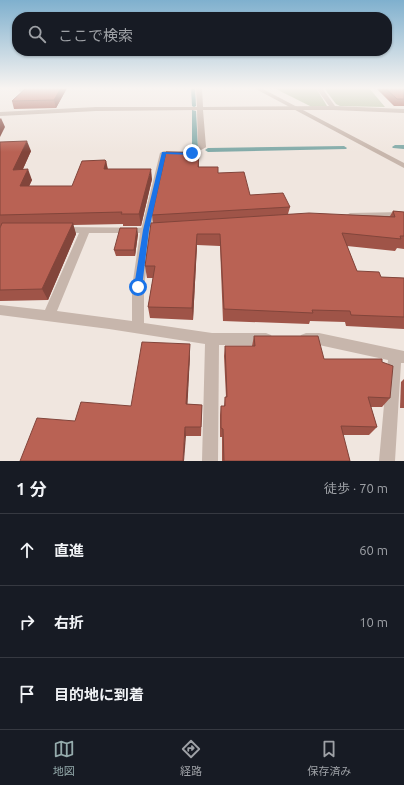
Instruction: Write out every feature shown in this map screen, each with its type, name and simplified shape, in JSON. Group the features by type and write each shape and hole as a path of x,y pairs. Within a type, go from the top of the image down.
{"street":[{"path":"0,114 86,110"},
{"path":"138,328 138,287 146,230 164,153 192,153 202,147 200,110"},
{"path":"300,110 404,166"},
{"path":"369,110 404,111"},
{"path":"342,216 373,214 404,215"},
{"path":"55,230 172,230"},
{"path":"49,316 85,230"},
{"path":"0,310 212,339 280,339"},
{"path":"210,461 212,339"},
{"path":"296,339 319,339 399,356 388,461"}],"building":[{"path":"27,141 13,170 28,169 20,186 72,186 82,161 105,160 104,169 151,169 139,214 121,214 122,212 0,215 0,142"},
{"path":"166,152 199,153 198,167 218,167 218,173 244,172 250,195 283,193 290,207 152,215"},
{"path":"393,211 404,212 404,236 400,236 401,239 342,233 357,271 379,272 381,277 404,278 404,317 351,315 350,311 312,310 313,313 224,309 220,234 197,234 192,308 148,307 155,266 145,266 151,223 309,213 395,217"},
{"path":"2,223 73,223 42,289 0,290 0,228"},
{"path":"120,228 137,228 134,250 114,250"},
{"path":"254,336 318,336 324,359 382,359 382,362 393,366 390,398 368,397 377,427 341,426 350,461 224,461 221,406 225,406 225,397 227,397 225,346 255,346"},
{"path":"142,342 190,344 186,404 202,405 201,427 185,427 183,461 20,461 37,418 75,421 81,402 131,406"}],"waterway":[{"path":"194,111 195,147"},
{"path":"395,147 404,147"},
{"path":"208,150 344,148"}],"route":[{"path":"138,287 146,230 164,153 192,153"}]}
